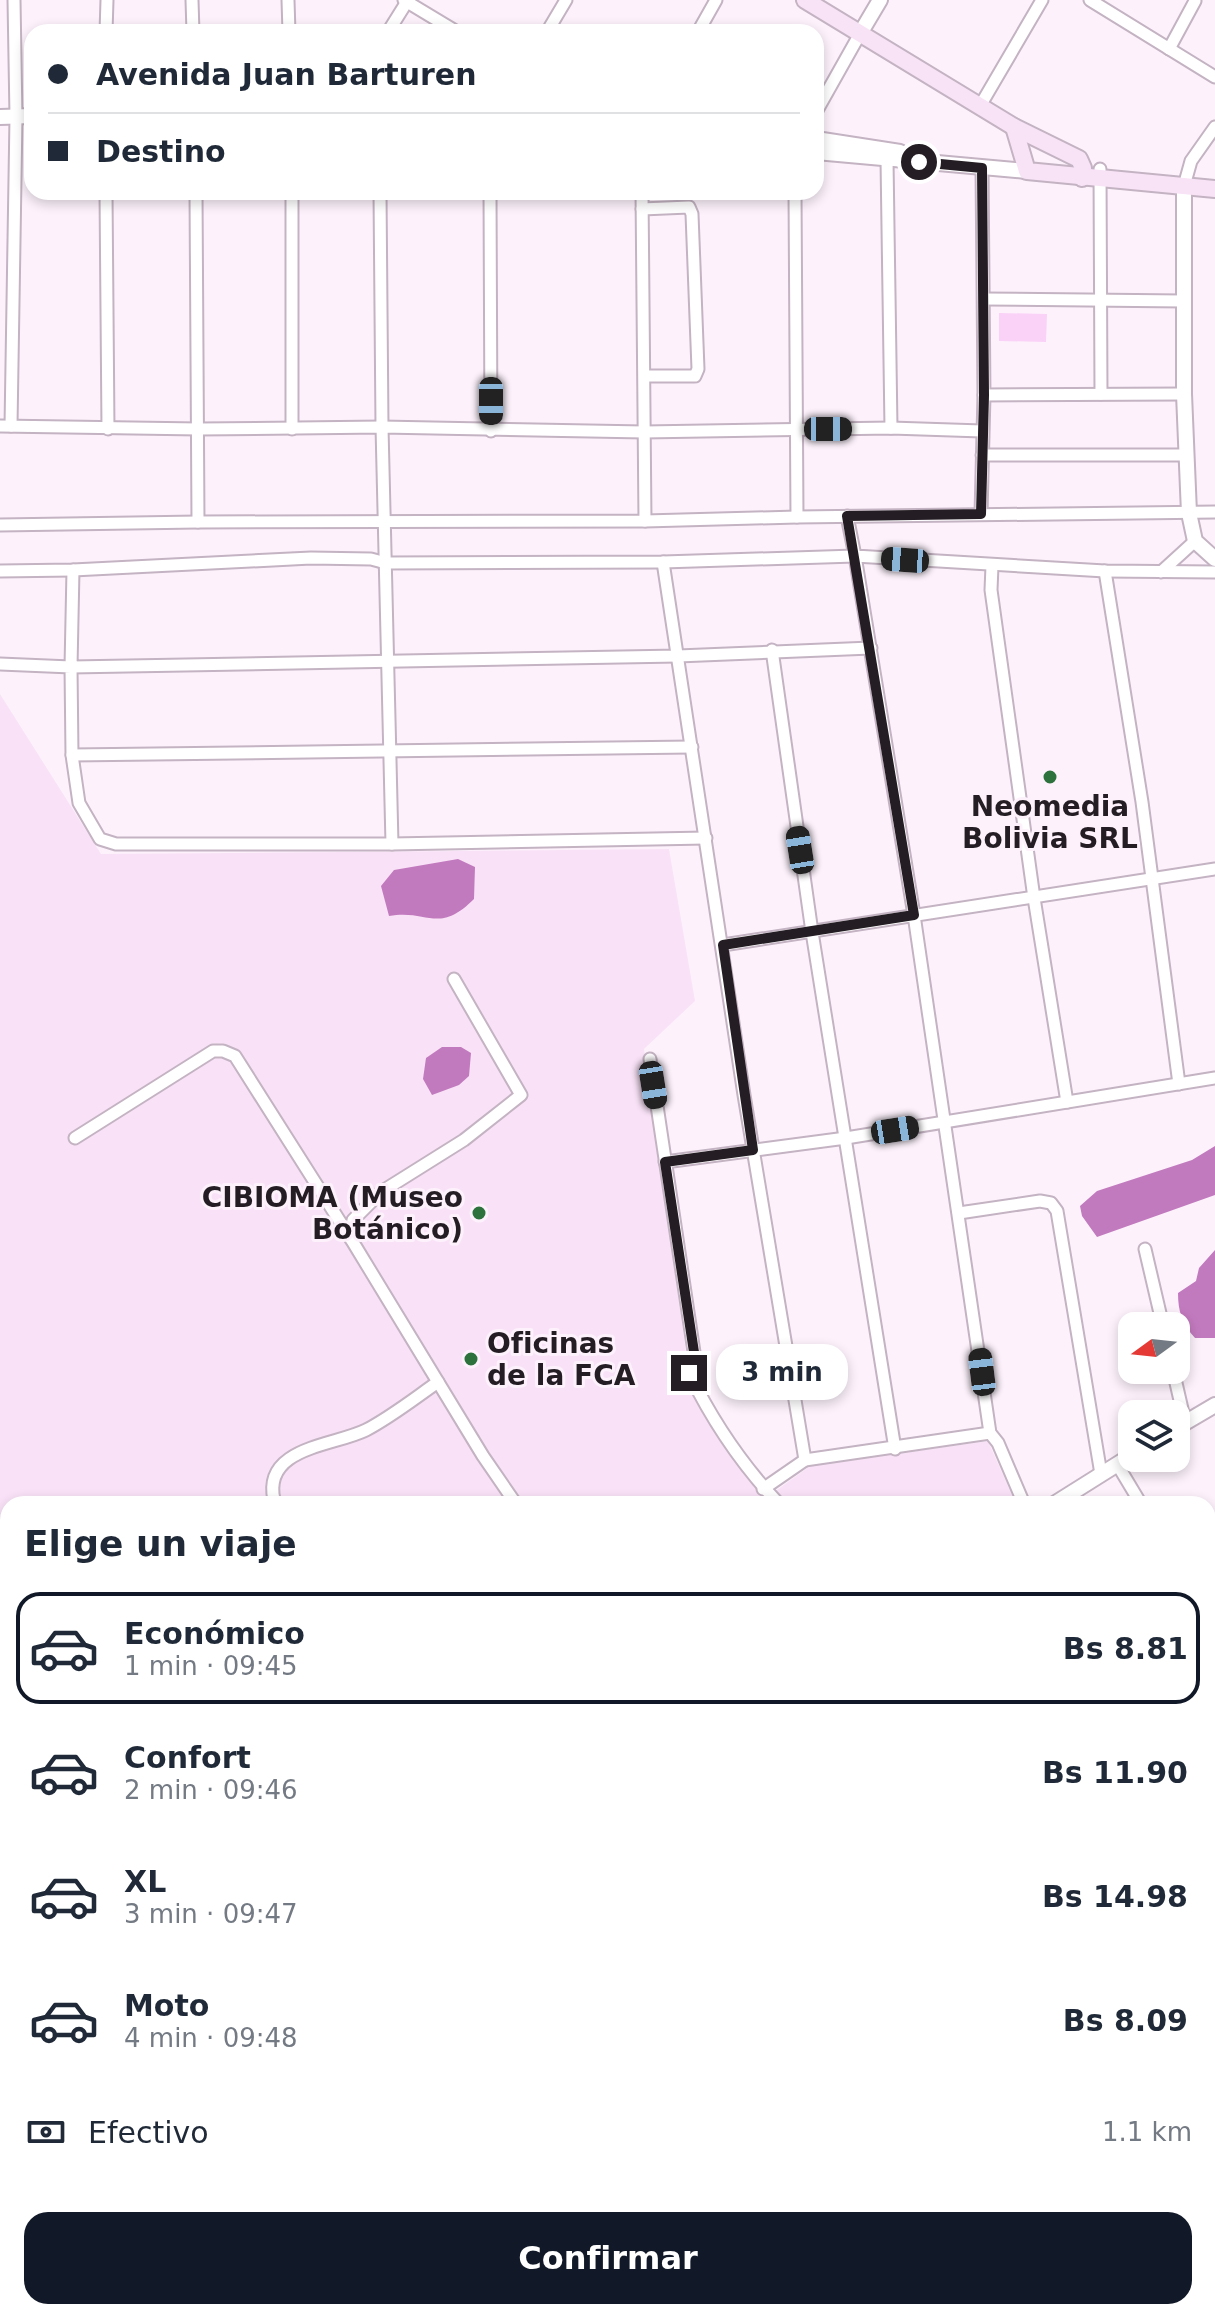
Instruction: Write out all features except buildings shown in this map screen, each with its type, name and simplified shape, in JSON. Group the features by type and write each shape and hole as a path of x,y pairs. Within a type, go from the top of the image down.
{"main road":[{"path":"805,0 1014,127 1079,159 1092,174"},
{"path":"1014,127 1026,167 1185,181 1215,179"},
{"path":"1185,181 1215,189"}],"street":[{"path":"14,0 16,117 6,426 108,429 382,427 644,432 891,428 982,431"},
{"path":"106,24 107,0"},
{"path":"192,0 193,24"},
{"path":"288,0 289,24"},
{"path":"392,24 406,0 444,24"},
{"path":"552,24 566,0"},
{"path":"702,24 716,0"},
{"path":"824,98 880,0"},
{"path":"980,106 1042,0"},
{"path":"1090,0 1215,77"},
{"path":"1169,49 1195,1"},
{"path":"0,117 24,116"},
{"path":"1215,127 1191,161 1185,181 1183,301 1189,513 1195,541 1215,559"},
{"path":"824,140 1026,167"},
{"path":"824,153 982,168 1026,167"},
{"path":"887,160 891,428"},
{"path":"981,514 984,395 982,168"},
{"path":"1092,174 1100,300 1101,394"},
{"path":"106,200 108,429"},
{"path":"196,200 198,522"},
{"path":"292,200 292,429"},
{"path":"380,200 392,844"},
{"path":"490,200 491,431"},
{"path":"642,200 645,521"},
{"path":"795,200 797,517"},
{"path":"642,209 689,207 692,214 698,369 695,376 645,376"},
{"path":"984,299 1183,301"},
{"path":"984,395 1184,394"},
{"path":"982,455 1185,455"},
{"path":"0,525 645,521 1215,512"},
{"path":"847,516 914,915 990,1433 998,1443 1021,1496"},
{"path":"1161,572 1195,541"},
{"path":"0,571 311,558 371,559 386,563 663,562 855,556 992,566 1215,572"},
{"path":"663,562 753,1150 805,1460"},
{"path":"992,566 991,590 1034,898 1067,1102"},
{"path":"73,570 72,755 79,803 100,839 116,844 392,844 706,838"},
{"path":"1105,571 1142,802 1179,1084"},
{"path":"0,664 71,667 388,662 678,656 871,648"},
{"path":"772,650 812,932 895,1449"},
{"path":"72,755 692,747"},
{"path":"723,945 1215,869"},
{"path":"351,1239 353,1220 381,1192 464,1140 521,1095 454,979"},
{"path":"75,1138 213,1051 235,1056 510,1496"},
{"path":"650,1059 694,1352 689,1373 702,1401 770,1496"},
{"path":"665,1162 846,1138 1215,1078"},
{"path":"959,1213 1040,1201 1051,1203 1057,1211 1101,1474"},
{"path":"1145,1249 1160,1312"},
{"path":"274,1496 276,1473 296,1454 370,1427 438,1382"},
{"path":"1190,1419 1215,1405"},
{"path":"763,1489 805,1460 990,1433"},
{"path":"1067,1496 1117,1464 1136,1496"}],"shaded area":[{"path":"999,313 1047,314 1046,342 999,341"},
{"path":"0,694 101,854 669,849 695,1001 644,1049 686,1352 682,1379 760,1496 0,1496"},
{"path":"458,859 475,867 474,899 462,910 442,918 389,916 381,886 394,870"},
{"path":"442,1047 461,1047 471,1053 469,1076 459,1085 432,1095 423,1079 426,1058"},
{"path":"1215,1146 1215,1195 1097,1237 1082,1216 1080,1206 1097,1191 1192,1160"},
{"path":"1215,1250 1215,1338 1195,1338 1190,1332 1190,1312 1181,1312 1179,1306 1178,1293 1196,1281 1199,1268"},
{"path":"988,1441 1012,1496 769,1496 810,1466"}],"place":[{"name":"Neomedia Bolivia SRL","path":"1050,777"},
{"name":"CIBIOMA (Museo Botánico)","path":"479,1213"},
{"name":"Oficinas de la FCA","path":"471,1359"}],"route":[{"path":"689,1373 694,1352 665,1162 753,1150 723,945 914,915 847,516 981,514 984,395 982,168 919,162"}]}
